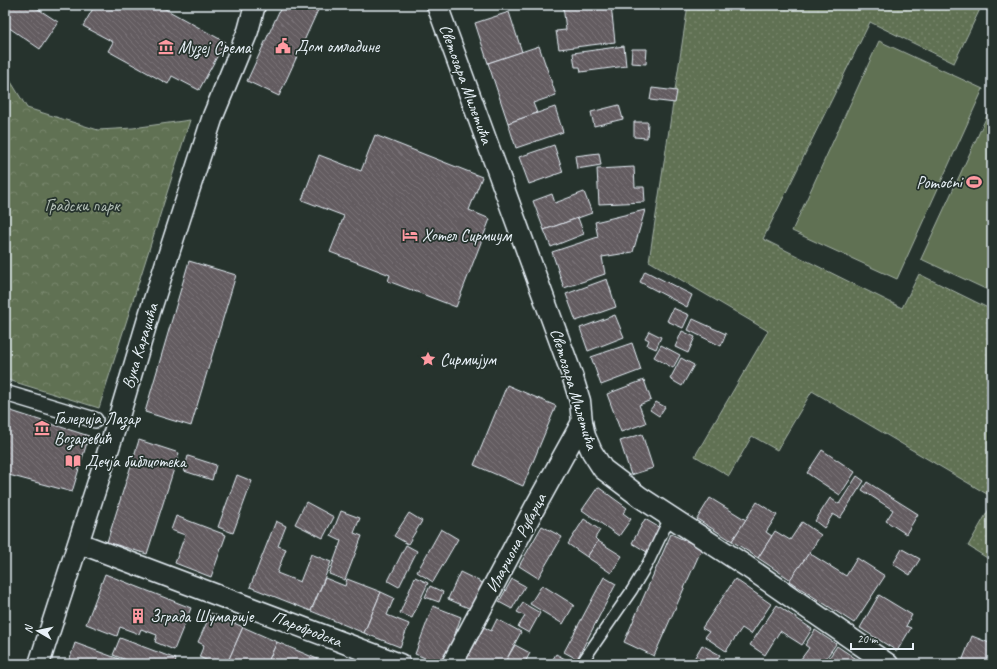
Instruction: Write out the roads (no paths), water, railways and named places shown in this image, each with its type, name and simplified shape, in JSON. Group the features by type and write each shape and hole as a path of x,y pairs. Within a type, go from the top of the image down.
{"street":[{"name":"Вука Караџића","path":"39,664 79,543 213,116 248,30 255,5"},
{"name":"Вука Караџића","path":"248,30 266,5"},
{"name":"Светозара Милетића","path":"437,5 572,375 580,401 585,436 592,452 603,469 624,486 746,566 888,664"},
{"path":"5,393 95,420"},
{"name":"Илариона Руварца","path":"452,664 582,422"},
{"name":"Паробродска","path":"79,543 400,664"}],"lane":[{"path":"581,664 632,590 648,563 670,517"}],"place":[{"name":"Дом омладине","path":"283,46"},
{"name":"Музеј Срема","path":"166,47"},
{"name":"Pomoćni","path":"974,182"},
{"name":"Хотел Сирмиум","path":"410,235"},
{"name":"Сирмијум","path":"428,359"},
{"name":"Галерија Лазар Возаревић","path":"42,428"},
{"name":"Дечја библиотека","path":"73,461"},
{"name":"Зграда Шумарије","path":"138,616"}],"park label":[{"name":"Градски парк","path":"82,205"}]}
